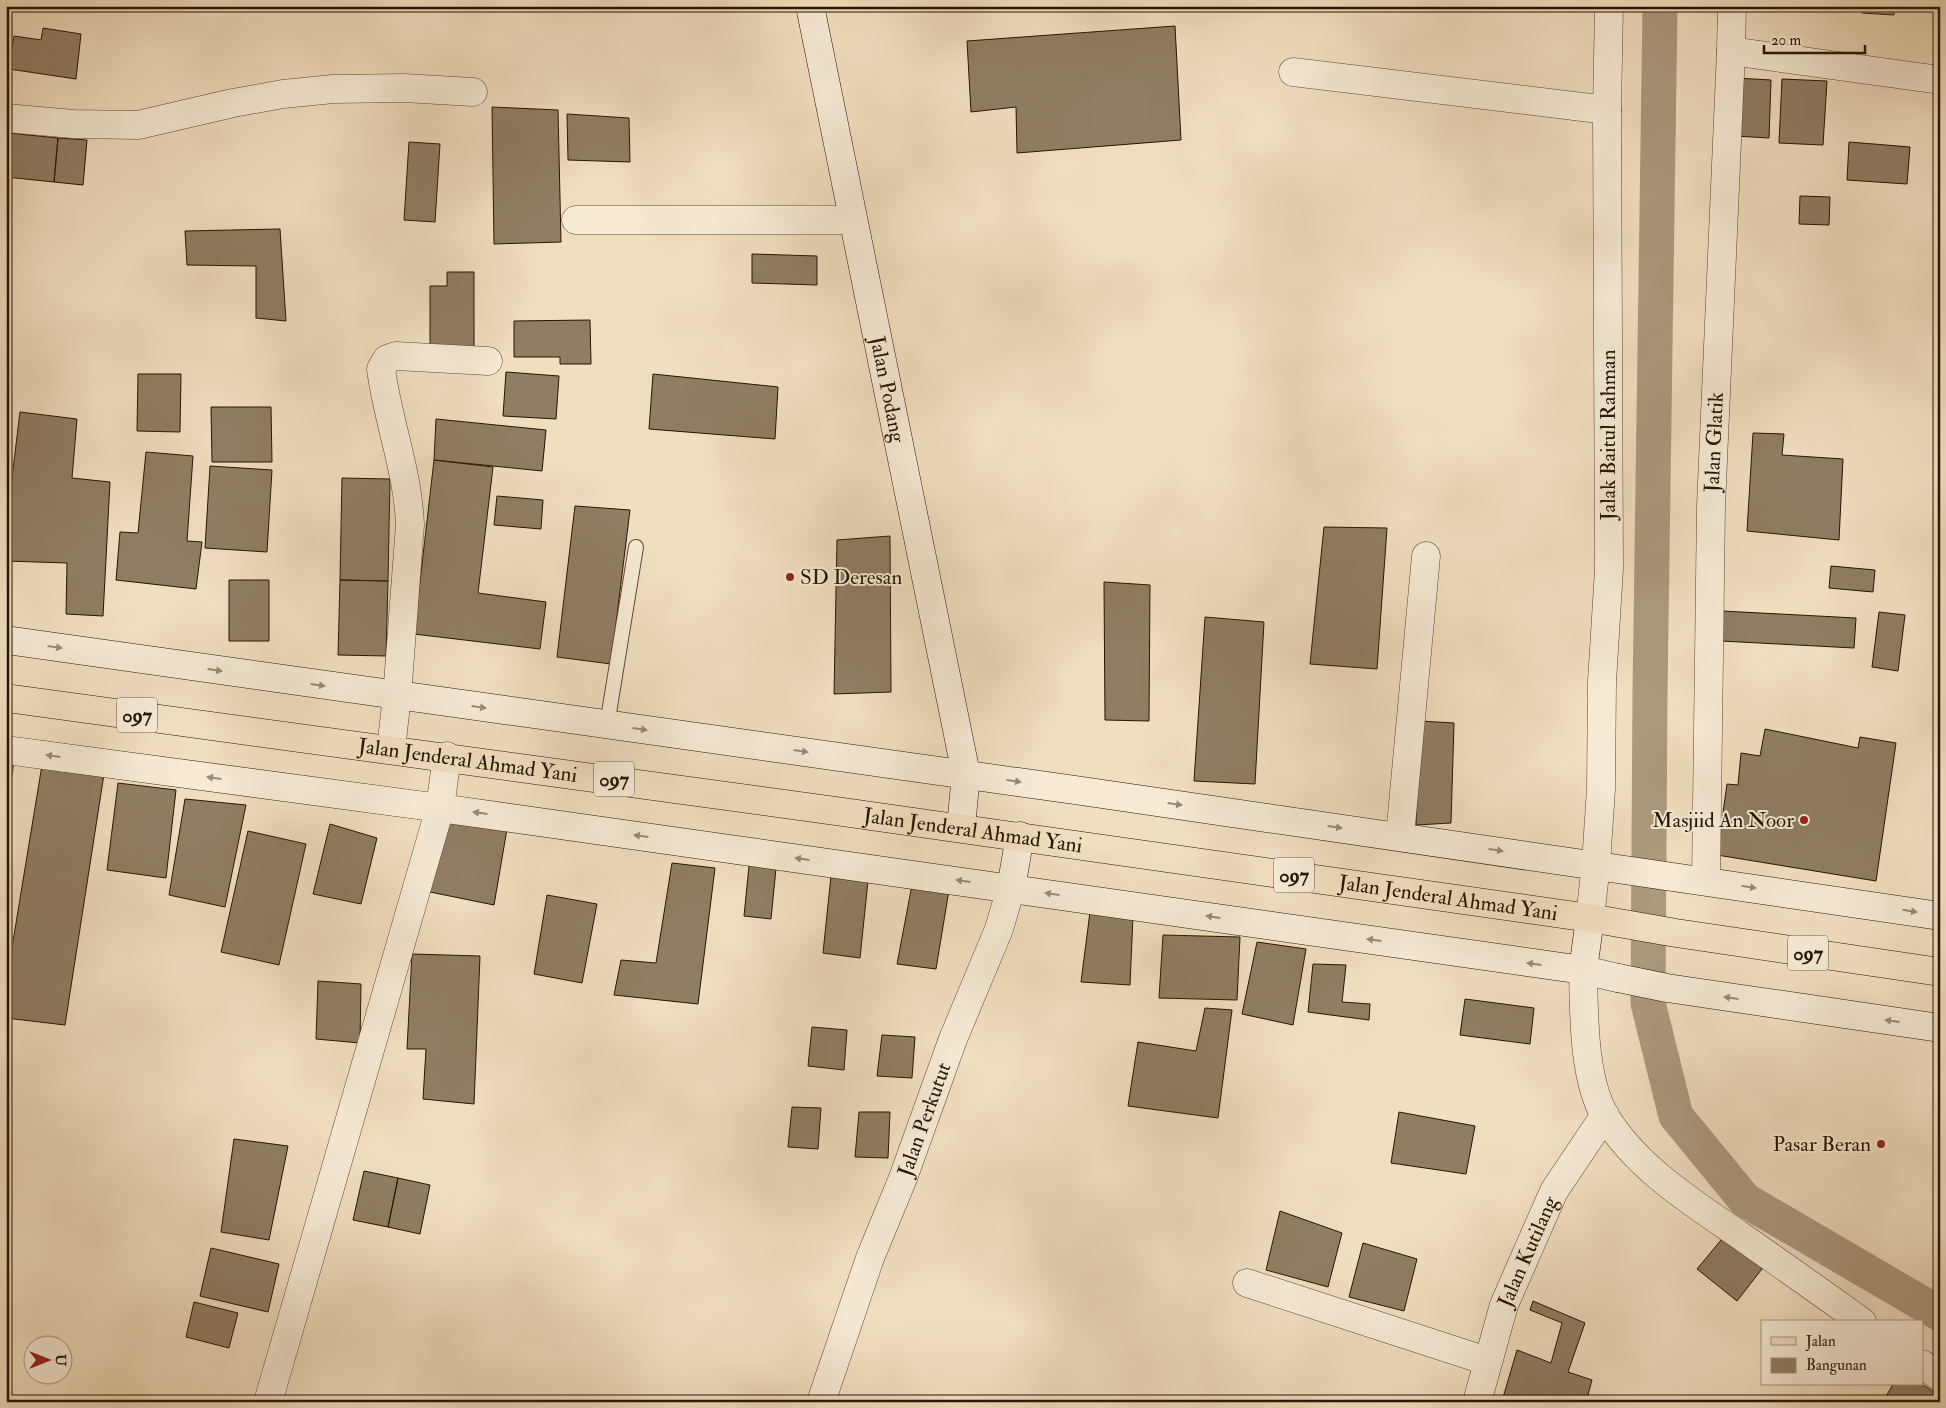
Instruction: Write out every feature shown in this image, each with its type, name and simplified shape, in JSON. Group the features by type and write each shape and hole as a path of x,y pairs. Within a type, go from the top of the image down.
{"main road":[{"name":"Jalan Jenderal Ahmad Yani","path":"6,698 447,756 961,827 1590,918 1676,933 1940,972"}],"street":[{"name":"Jalan Podang","path":"810,6 966,774 961,827"},
{"name":"Jalak Baitul Rahman","path":"1608,6 1609,569 1602,682 1600,789 1596,864 1583,970 1584,1035 1593,1084 1605,1115 1630,1148 1670,1186 1859,1320"},
{"name":"Jalan Glatik","path":"1695,879 1732,6"},
{"path":"1731,51 1940,80"},
{"path":"1293,72 1607,110"},
{"path":"6,118 73,124 138,125 233,103 283,94 333,89 404,88 473,92"},
{"path":"576,220 853,220"},
{"path":"391,749 398,696 410,524 409,502 381,369 387,359 396,356 488,360"},
{"path":"1400,836 1426,556"},
{"path":"6,640 966,774 1596,864 1940,916"},
{"path":"6,750 440,808 1583,970 1667,988 1940,1028"},
{"path":"268,1402 440,808 447,756"},
{"name":"Jalan Perkutut","path":"821,1402 870,1258 903,1178 953,1039 999,929 1011,888 1020,836"},
{"name":"Jalan Kutilang","path":"1476,1402 1504,1305 1554,1191 1605,1115"},
{"path":"1247,1284 1488,1361"},
{"path":"1924,1365 1940,1377"}],"lane":[{"path":"607,725 636,547"}],"building":[{"path":"1826,6 1845,6 1845,9"},
{"path":"1863,6 1895,6 1894,15 1862,13"},
{"path":"1175,26 1181,140 1017,153 1016,107 971,112 967,41"},
{"path":"43,28 81,34 76,79 9,69 14,36 41,40"},
{"path":"1736,78 1771,80 1769,138 1734,136"},
{"path":"1782,79 1827,81 1823,145 1779,143"},
{"path":"492,107 558,110 561,242 494,244"},
{"path":"567,114 629,118 630,162 568,160"},
{"path":"8,133 58,138 54,182 6,177"},
{"path":"58,138 87,140 83,185 54,182"},
{"path":"409,142 440,144 435,222 404,220"},
{"path":"1849,142 1910,147 1907,184 1847,180"},
{"path":"1800,196 1830,197 1829,225 1799,224"},
{"path":"280,229 286,321 256,318 256,266 187,265 185,231"},
{"path":"752,254 817,256 817,285 752,283"},
{"path":"447,272 474,272 474,347 430,347 430,286 447,286"},
{"path":"590,320 591,364 560,364 560,357 514,357 514,321"},
{"path":"506,372 559,376 556,419 503,416"},
{"path":"138,374 181,374 180,432 137,431"},
{"path":"653,374 778,387 775,439 649,429"},
{"path":"211,407 271,407 272,462 212,462"},
{"path":"20,412 77,419 72,478 110,482 103,616 66,614 67,563 6,561 6,527"},
{"path":"436,419 546,430 542,471 434,460"},
{"path":"1753,433 1784,434 1782,455 1843,459 1839,540 1747,531"},
{"path":"146,452 193,456 187,541 202,542 196,589 116,580 120,532 138,533"},
{"path":"434,460 493,467 478,593 546,602 540,649 414,634"},
{"path":"210,466 272,470 267,552 205,548"},
{"path":"342,478 390,479 388,581 340,580"},
{"path":"497,496 543,500 541,529 494,525"},
{"path":"575,506 630,510 611,664 557,657"},
{"path":"1324,527 1387,528 1377,669 1310,664"},
{"path":"890,536 891,692 834,694 837,540"},
{"path":"1831,566 1875,570 1873,592 1829,588"},
{"path":"229,580 269,580 269,641 229,641"},
{"path":"340,580 388,581 386,656 338,655"},
{"path":"1104,582 1150,585 1149,721 1105,720"},
{"path":"1722,611 1856,618 1854,648 1721,641"},
{"path":"1879,612 1905,615 1898,671 1872,667"},
{"path":"1205,617 1264,622 1255,784 1194,781"},
{"path":"1420,721 1454,723 1451,823 1416,825"},
{"name":"Masjiid An Noor","path":"1765,729 1858,748 1860,737 1896,743 1876,881 1717,855 1727,784 1738,785 1741,753 1760,756"},
{"path":"6,759 14,760 6,822"},
{"path":"42,765 104,774 65,1025 6,1018 6,984"},
{"path":"118,783 176,790 166,878 107,870"},
{"path":"185,799 246,805 225,907 169,895"},
{"path":"448,814 507,829 494,905 430,892"},
{"path":"330,824 377,838 361,904 313,894"},
{"path":"248,831 306,844 279,965 221,952"},
{"path":"750,856 777,858 771,919 744,916"},
{"path":"672,863 715,868 698,1004 614,995 621,960 656,963"},
{"path":"831,876 868,881 860,958 823,953"},
{"path":"912,885 949,890 936,969 897,964"},
{"path":"547,895 597,904 582,983 534,974"},
{"path":"1090,912 1133,916 1130,985 1081,982"},
{"path":"1163,935 1240,937 1237,1000 1159,998"},
{"path":"1257,942 1306,949 1293,1025 1242,1014"},
{"path":"412,954 480,956 474,1104 423,1099 426,1049 407,1049"},
{"path":"1313,964 1346,965 1342,1002 1370,1004 1369,1020 1308,1012"},
{"path":"318,981 361,984 360,1043 316,1039"},
{"path":"1465,999 1534,1008 1530,1044 1460,1035"},
{"path":"1205,1008 1232,1010 1218,1118 1128,1106 1138,1042 1196,1051"},
{"path":"812,1027 847,1030 844,1070 808,1066"},
{"path":"882,1035 915,1037 912,1078 877,1076"},
{"path":"792,1107 821,1108 818,1149 788,1147"},
{"path":"859,1112 890,1112 888,1158 855,1157"},
{"path":"1399,1112 1475,1126 1466,1174 1391,1163"},
{"path":"234,1139 288,1146 269,1240 221,1232"},
{"path":"364,1171 398,1178 388,1227 353,1220"},
{"path":"398,1178 430,1185 420,1234 388,1227"},
{"path":"1280,1211 1342,1233 1328,1287 1266,1270"},
{"path":"1726,1234 1765,1265 1737,1301 1697,1269"},
{"path":"1363,1243 1417,1259 1404,1311 1349,1297"},
{"path":"211,1248 279,1264 268,1312 200,1296"},
{"path":"1533,1301 1585,1323 1568,1372 1592,1380 1586,1402 1502,1401 1517,1350 1551,1363 1562,1323 1530,1310"},
{"path":"194,1302 238,1313 229,1348 186,1337"},
{"path":"1924,1385 1940,1396 1940,1402 1883,1402 1892,1386"}],"waterway":[{"path":"1660,6 1650,692 1648,1003 1676,1116 1745,1200 1940,1314"}],"place":[{"name":"SD Deresan","path":"790,577"},
{"name":"Masjiid An Noor","path":"1804,820"},
{"name":"Pasar Beran","path":"1881,1144"}]}
